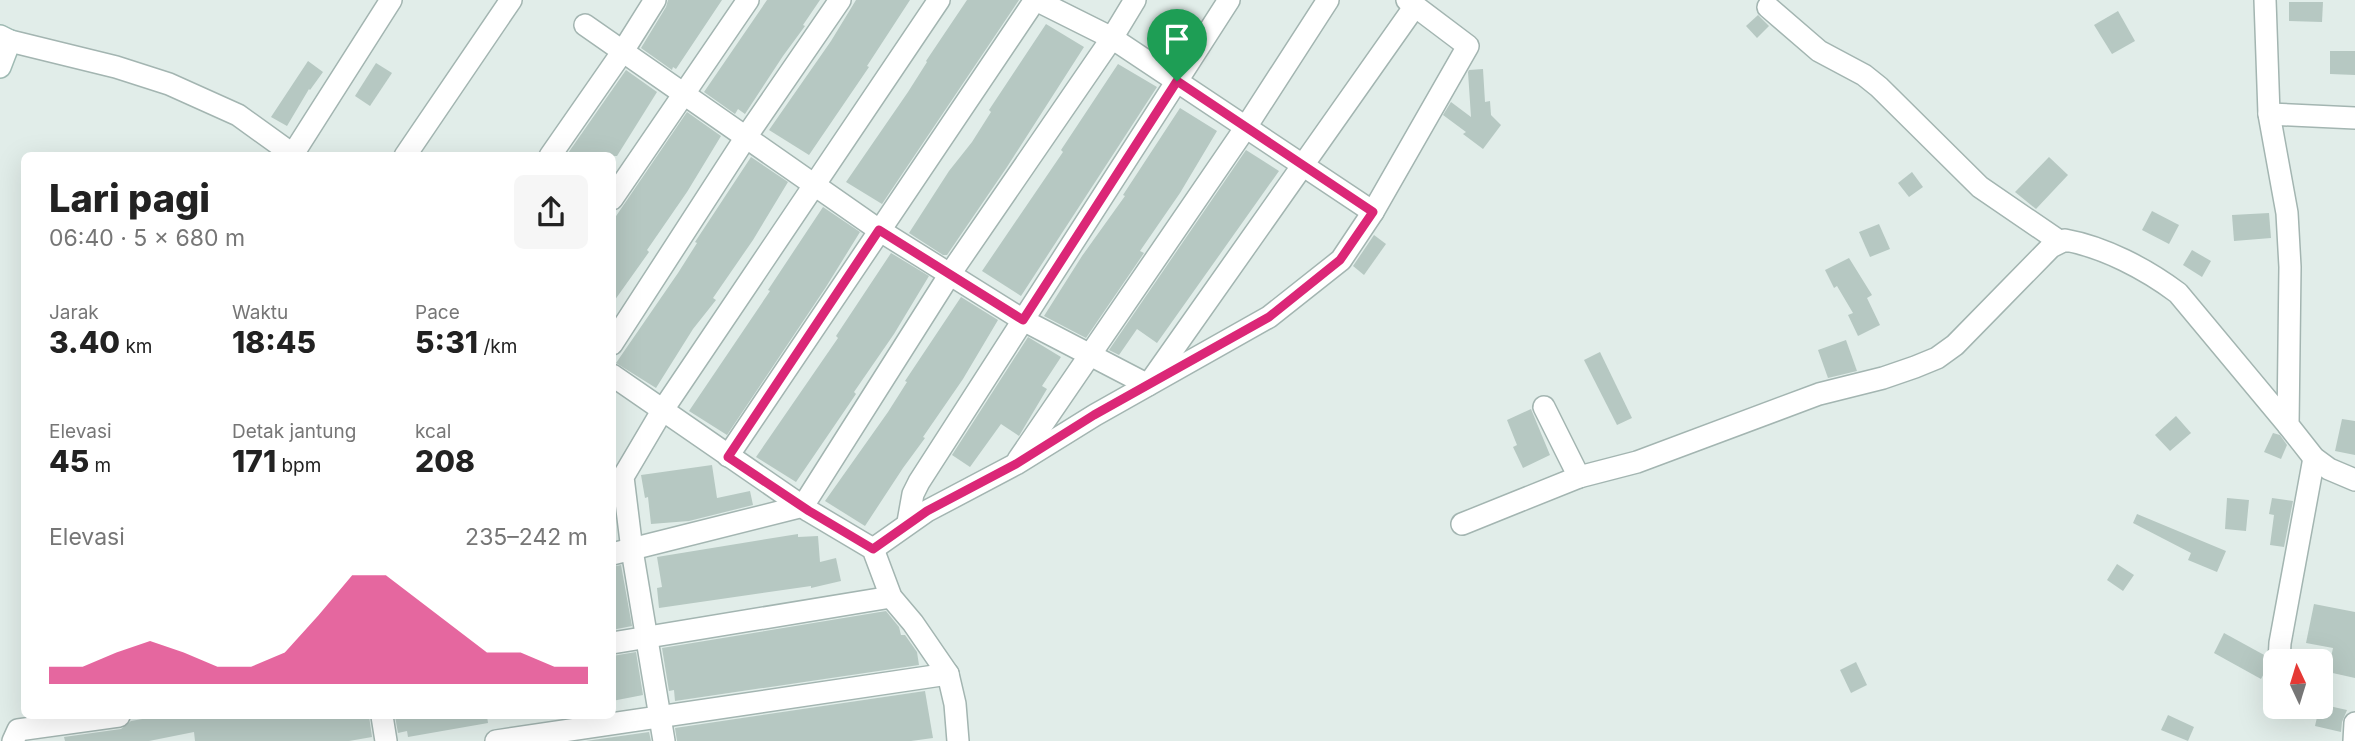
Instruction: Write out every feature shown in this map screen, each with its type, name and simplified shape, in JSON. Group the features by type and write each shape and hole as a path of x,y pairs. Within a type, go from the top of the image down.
{"street":[{"path":"296,152 391,0"},
{"path":"408,152 511,0"},
{"path":"553,152 624,51 655,0"},
{"path":"616,193 748,0"},
{"path":"616,338 746,137 840,0"},
{"path":"664,741 647,638 622,552 618,477 939,0"},
{"path":"728,457 1035,0 1112,38 1373,212"},
{"path":"622,552 803,506 950,274 1112,38 1135,0"},
{"path":"908,522 915,488 1229,0"},
{"path":"1016,464 1246,127 1328,0"},
{"path":"2266,0 2269,114 2287,213 2290,267 2288,425"},
{"path":"873,549 908,522 1016,464 1269,317 1340,260 1373,212 1468,46 1411,3 1303,165 1148,385"},
{"path":"1768,7 1819,51 1864,75 1879,87 1980,187 2059,241 2072,241 2115,257 2159,278 2178,293 2314,458 2329,469 2355,480"},
{"path":"585,25 879,230 1023,320 1148,385"},
{"path":"0,67 5,39 116,67 169,84 238,115 290,152"},
{"path":"2269,114 2355,118"},
{"path":"1462,524 1579,477 1637,462 1819,394 1883,378 1937,358 1955,345 2059,241"},
{"path":"616,378 728,457 873,549 891,597 913,623 947,674 955,704 958,741"},
{"path":"1544,407 1579,477"},
{"path":"2280,649 2314,458"},
{"path":"616,642 891,597"},
{"path":"496,741 947,674"},
{"path":"19,729 96,719"},
{"path":"382,719 386,741"},
{"path":"2354,741 2355,723"}],"building":[{"path":"668,0 722,0 676,69 673,67 672,70 641,48"},
{"path":"767,0 820,0 745,114 738,109 735,114 704,92"},
{"path":"856,0 910,0 867,66 869,67 809,155 769,130"},
{"path":"967,0 1019,0 882,204 846,182"},
{"path":"2289,2 2323,2 2322,22 2289,21"},
{"path":"2118,11 2135,41 2112,54 2094,25"},
{"path":"1758,15 1769,26 1757,38 1746,26"},
{"path":"1046,24 1084,47 1007,167 947,255 943,255 909,233 949,171 972,142 991,112 989,110"},
{"path":"2330,51 2355,51 2355,75 2330,74"},
{"path":"308,61 323,72 309,89 287,126 271,117"},
{"path":"376,63 392,73 370,106 355,96"},
{"path":"1118,64 1157,87 1021,296 982,271 1063,152 1061,150"},
{"path":"1483,69 1485,102 1490,101 1491,115 1501,125 1483,149 1443,115 1451,102 1471,117 1468,72"},
{"path":"626,70 657,92 617,156 616,152 569,152"},
{"path":"1180,108 1217,131 1180,193 1140,251 1144,253 1086,338 1044,316 1125,196 1123,195"},
{"path":"687,112 721,136 647,250 649,252 616,298 616,216"},
{"path":"1246,150 1279,171 1157,343 1137,329 1119,355 1109,350"},
{"path":"751,157 788,182 713,298 716,300 693,329 656,388 616,363 678,273 697,243 695,242"},
{"path":"2049,157 2068,175 2036,209 2015,192"},
{"path":"1912,172 1923,187 1909,197 1898,183"},
{"path":"823,207 860,232 727,435 689,411"},
{"path":"2152,211 2179,225 2169,244 2142,230"},
{"path":"2269,213 2271,238 2234,241 2232,215"},
{"path":"1879,224 1890,249 1870,257 1859,232"},
{"path":"1374,235 1386,244 1364,275 1353,266"},
{"path":"2192,250 2211,261 2202,277 2183,265"},
{"path":"891,253 929,276 854,392 856,394 796,482 756,457 838,338 836,336"},
{"path":"1849,258 1872,295 1867,298 1880,325 1858,336 1848,315 1853,313 1837,286 1834,288 1825,270"},
{"path":"961,297 998,320 963,379 923,437 925,438 865,526 825,501 888,412 907,382 905,381"},
{"path":"1028,337 1061,357 1042,386 1047,389 1019,436 1001,424 970,467 952,455"},
{"path":"1846,340 1857,371 1828,378 1818,350"},
{"path":"1600,352 1632,418 1617,425 1584,360"},
{"path":"1531,409 1550,455 1523,468 1513,447 1517,445 1507,420"},
{"path":"2176,416 2191,433 2170,451 2155,435"},
{"path":"2342,419 2355,421 2355,455 2335,451"},
{"path":"2273,433 2280,435 2287,445 2281,459 2264,452"},
{"path":"712,465 717,498 750,491 753,505 689,521 651,524 648,497 645,498 641,475"},
{"path":"2227,498 2249,500 2246,531 2225,529"},
{"path":"2272,498 2293,501 2284,547 2270,545 2274,515 2269,514"},
{"path":"2137,514 2226,551 2217,572 2188,560 2191,553 2133,523"},
{"path":"798,534 798,537 818,536 820,562 836,558 841,581 811,588 659,608 657,588 662,587 657,557"},
{"path":"2117,564 2134,575 2123,591 2107,580"},
{"path":"621,565 632,626 616,629 616,566"},
{"path":"2314,604 2355,612 2355,678 2333,673 2333,648 2306,643"},
{"path":"886,611 899,627 901,635 905,635 917,652 919,665 675,701 674,690 669,691 662,648"},
{"path":"2224,633 2263,654 2263,675 2261,679 2214,653"},
{"path":"636,652 643,695 616,700 616,655"},
{"path":"1856,662 1867,685 1851,693 1840,670"},
{"path":"925,691 933,738 911,741 677,741 675,728"},
{"path":"2333,707 2347,710 2341,732 2315,726 2317,719 2333,719"},
{"path":"2168,715 2194,727 2188,741 2161,730"},
{"path":"369,719 372,737 349,741 195,741 194,732 149,741 65,741 64,737 121,729 131,721"},
{"path":"396,719 487,719 488,723 408,737 407,731 398,733"},
{"path":"649,732 651,741 586,741"}],"route":[{"path":"1177,81 1373,212 1340,260 1269,317 1094,415 1016,464 908,522 873,549 809,511 728,457 879,230 1023,320 1177,81"}]}
